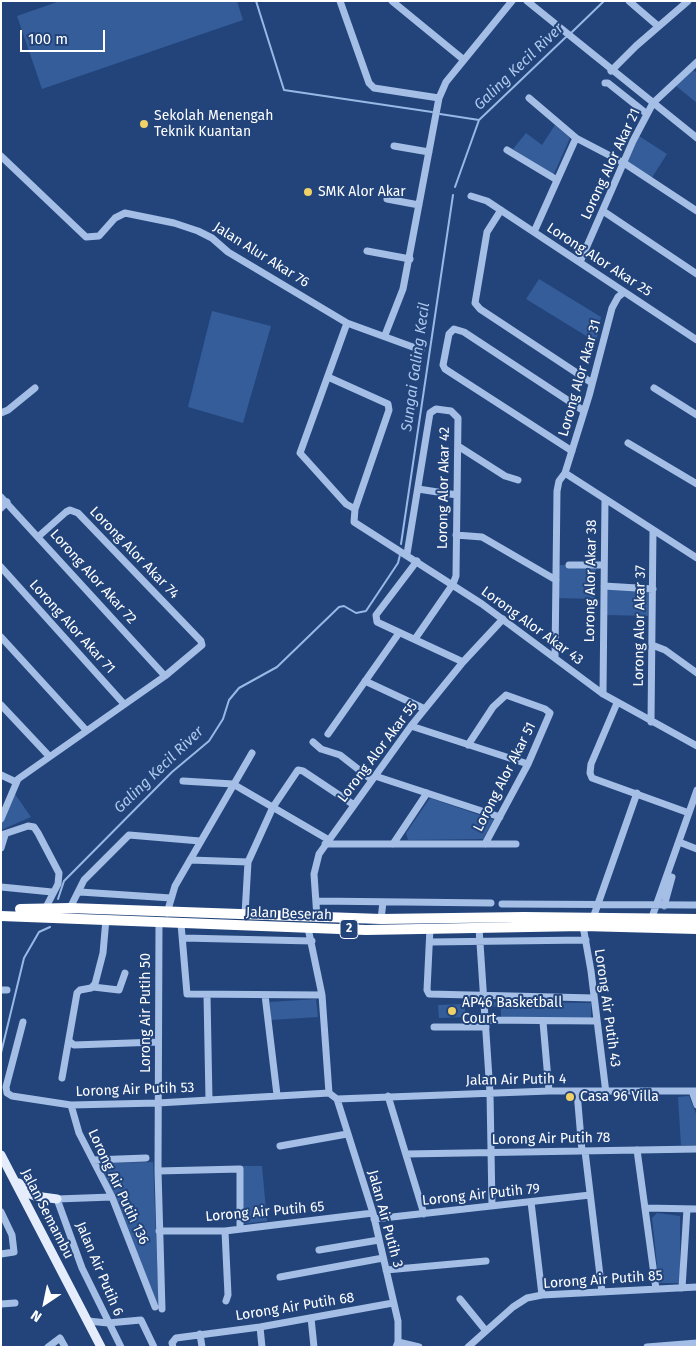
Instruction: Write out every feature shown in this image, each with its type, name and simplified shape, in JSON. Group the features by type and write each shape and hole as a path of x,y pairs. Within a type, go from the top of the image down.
{"highway":[{"name":"Jalan Beserah","path":"1,909 70,908 167,913 381,919 524,917 651,920 697,919"},
{"name":"Jalan Beserah","path":"1,916 366,930 583,926 697,929"}],"main road":[{"path":"2,1156 28,1193 56,1199"},
{"name":"Jalan Semambu","path":"2,1156 81,1312 101,1347"},
{"name":"Jalan Semambu","path":"81,1312 85,1328 95,1347"}],"street":[{"path":"340,1 369,84 374,88 439,98"},
{"path":"385,335 403,290 439,98 446,82 512,1"},
{"path":"527,1 611,71 697,138"},
{"path":"630,1 658,26"},
{"path":"611,71 658,26 688,1"},
{"path":"392,2 464,60"},
{"name":"Lorong Alor Akar 21","path":"580,262 653,103 697,62"},
{"path":"605,83 647,114"},
{"path":"529,98 576,138 624,163 697,211"},
{"path":"534,232 576,138"},
{"path":"394,146 429,152"},
{"path":"508,150 556,180"},
{"name":"Jalan Alur Akar 76","path":"1,156 86,237 99,236 115,218 125,213 174,223 198,231 212,238 228,252 347,323 385,335 421,350"},
{"name":"Lorong Alor Akar 25","path":"471,196 487,201 697,340"},
{"path":"387,199 419,205"},
{"path":"501,210 487,232 475,303 487,315 592,382"},
{"path":"603,211 697,274"},
{"path":"367,250 410,259"},
{"name":"Lorong Alor Akar 31","path":"555,658 557,491 559,481 565,474 572,451 612,308 618,297 624,292"},
{"path":"328,377 388,404 389,410 355,509 346,504 300,453 347,323"},
{"path":"572,451 446,369 443,365 448,334 454,329 464,332 584,411"},
{"path":"1,414 35,388"},
{"path":"654,388 697,415"},
{"name":"Lorong Alor Akar 42","path":"407,554 428,420 433,409 451,411 457,415 458,446 456,576 453,584"},
{"path":"628,444 697,484"},
{"path":"458,446 505,476 518,480"},
{"path":"565,474 697,558"},
{"path":"418,489 457,495"},
{"name":"Lorong Alor Akar 38","path":"603,694 605,499"},
{"name":"Lorong Alor Akar 72","path":"3,502 39,536 164,676"},
{"name":"Lorong Alor Akar 43","path":"355,509 354,522 453,584 603,694 697,746"},
{"name":"Lorong Alor Akar 74","path":"39,536 66,512 70,510 78,513 201,642 201,648 164,676"},
{"name":"Lorong Alor Akar 37","path":"651,722 654,530"},
{"path":"456,535 482,537 556,580"},
{"path":"417,561 376,615 377,622 463,662"},
{"path":"569,565 604,565"},
{"name":"Lorong Alor Akar 71","path":"1,567 124,704"},
{"path":"415,640 453,584"},
{"path":"604,586 653,589"},
{"name":"Lorong Alor Akar 55","path":"316,918 314,874 319,854 411,726 463,662 503,620"},
{"path":"328,734 400,632"},
{"path":"1,637 86,730"},
{"path":"652,645 665,650 697,673"},
{"path":"1,819 16,782 49,756 164,676"},
{"path":"365,681 425,709"},
{"name":"Lorong Alor Akar 51","path":"468,745 500,698 509,695 545,709 550,713 528,764 485,844"},
{"path":"617,702 591,764 590,774 592,778 689,812"},
{"path":"1,706 49,756"},
{"path":"411,726 528,764"},
{"path":"314,742 327,752 340,755 374,778 500,817"},
{"path":"167,913 170,898 200,841 252,753"},
{"path":"245,914 248,862 273,807 298,770 301,769 354,805"},
{"path":"1,775 16,782"},
{"path":"183,781 233,784 327,842 516,844"},
{"path":"651,920 697,790"},
{"path":"393,844 427,793"},
{"path":"593,918 638,793"},
{"path":"1,848 3,835 25,827 34,827 59,870 59,880 44,909"},
{"path":"70,908 80,892 84,880 129,835 200,841"},
{"path":"678,842 697,849"},
{"path":"190,860 248,862"},
{"path":"664,906 672,877"},
{"path":"1,888 52,892"},
{"path":"80,892 170,898"},
{"path":"316,901 491,903"},
{"path":"381,919 383,902"},
{"path":"502,904 697,905"},
{"path":"524,917 526,904"},
{"path":"93,987 103,953 106,919"},
{"name":"Lorong Air Putih 50","path":"159,923 159,1308"},
{"path":"181,924 185,993 265,996 322,995"},
{"name":"Lorong Air Putih 43","path":"583,926 606,1093"},
{"path":"308,928 322,995 329,1093 337,1099"},
{"path":"430,928 428,992 594,998"},
{"path":"479,928 490,1093 492,1206"},
{"path":"183,938 312,941"},
{"path":"430,942 586,940"},
{"path":"62,1078 78,991 93,987 120,990 125,973"},
{"path":"206,995 209,1100"},
{"path":"265,996 277,1095"},
{"path":"434,1027 597,1021"},
{"name":"Lorong Air Putih 53","path":"23,1022 6,1088 7,1093 12,1096 71,1105 158,1103 329,1093"},
{"path":"543,1022 549,1091"},
{"path":"69,1041 74,1045 158,1042"},
{"name":"Jalan Air Putih 4","path":"337,1099 549,1091 606,1093 694,1091"},
{"path":"694,1091 697,1105"},
{"path":"577,1092 602,1292"},
{"path":"388,1096 424,1214"},
{"name":"Jalan Air Putih 3","path":"337,1099 379,1240 394,1304 398,1344"},
{"name":"Lorong Air Putih 136","path":"71,1105 79,1133 112,1196 159,1308"},
{"path":"280,1146 347,1134"},
{"name":"Lorong Air Putih 78","path":"406,1154 697,1149"},
{"path":"637,1150 656,1289"},
{"path":"93,1160 146,1158"},
{"path":"158,1171 240,1169 240,1230"},
{"name":"Lorong Air Putih 79","path":"373,1216 424,1214 590,1195"},
{"path":"56,1199 112,1196"},
{"name":"Jalan Air Putih 6","path":"56,1199 82,1268 121,1347"},
{"path":"531,1202 542,1295"},
{"path":"645,1208 697,1209"},
{"path":"682,1288 687,1209"},
{"path":"1,1212 12,1235 14,1252 1,1254"},
{"name":"Lorong Air Putih 65","path":"159,1231 240,1230 373,1216"},
{"path":"225,1231 228,1295 226,1301"},
{"path":"319,1250 379,1240"},
{"path":"280,1277 383,1258"},
{"path":"386,1270 486,1261"},
{"name":"Lorong Air Putih 85","path":"468,1347 519,1302 542,1295 697,1287"},
{"path":"460,1299 486,1331"},
{"path":"1,1304 15,1303"},
{"name":"Lorong Air Putih 68","path":"173,1347 172,1343 176,1338 260,1328 394,1304"},
{"path":"311,1318 314,1347"},
{"path":"88,1322 108,1323 141,1320 154,1347"},
{"path":"260,1328 262,1347"},
{"path":"200,1334 202,1347"},
{"path":"48,1347 60,1338 64,1347"},
{"path":"648,1347 697,1343"},
{"path":"398,1344 419,1347"}],"shaded area":[{"path":"60,1 237,1 243,20 42,89 17,16"},
{"path":"693,70 697,73 697,103 676,86"},
{"path":"555,125 570,138 553,176 513,149 526,133 542,145"},
{"path":"639,136 667,154 651,179 627,163"},
{"path":"539,279 601,317 596,342 526,299"},
{"path":"212,311 271,326 243,423 188,407"},
{"path":"558,565 596,566 595,599 557,598"},
{"path":"608,583 649,585 648,616 607,615"},
{"path":"15,794 31,817 1,830 1,825"},
{"path":"430,798 494,820 483,839 408,840 406,833"},
{"path":"316,999 318,1017 271,1020 270,1002"},
{"path":"489,1002 591,1003 591,1019 501,1018 501,1007 489,1006"},
{"name":"AP46 Basketball Court","path":"465,1004 465,1017 439,1018 438,1005"},
{"path":"689,1096 697,1116 697,1145 681,1145 678,1097"},
{"path":"153,1162 159,1307 158,1308 100,1163"},
{"path":"242,1166 262,1166 267,1221 242,1224"},
{"path":"657,1213 680,1216 680,1283 659,1283 652,1218"}],"waterway":[{"path":"256,1 284,90 432,112"},
{"name":"Galing Kecil River","path":"571,33 604,1"},
{"name":"Galing Kecil River","path":"455,187 479,120 567,36"},
{"path":"440,114 479,120"},
{"name":"Sungai Galing Kecil","path":"401,544 453,195"},
{"name":"Galing Kecil River","path":"58,899 64,881 172,772 209,741 223,719 229,700 239,688 277,667 339,607 344,606 356,613 366,611 398,563 400,555"},
{"name":"Galing Kecil River","path":"1,1053 24,958 39,932 50,927"}],"place":[{"name":"Sekolah Menengah Teknik Kuantan","path":"144,124"},
{"name":"SMK Alor Akar","path":"308,192"},
{"name":"AP46 Basketball Court","path":"452,1011"},
{"name":"Casa 96 Villa","path":"570,1097"}]}
